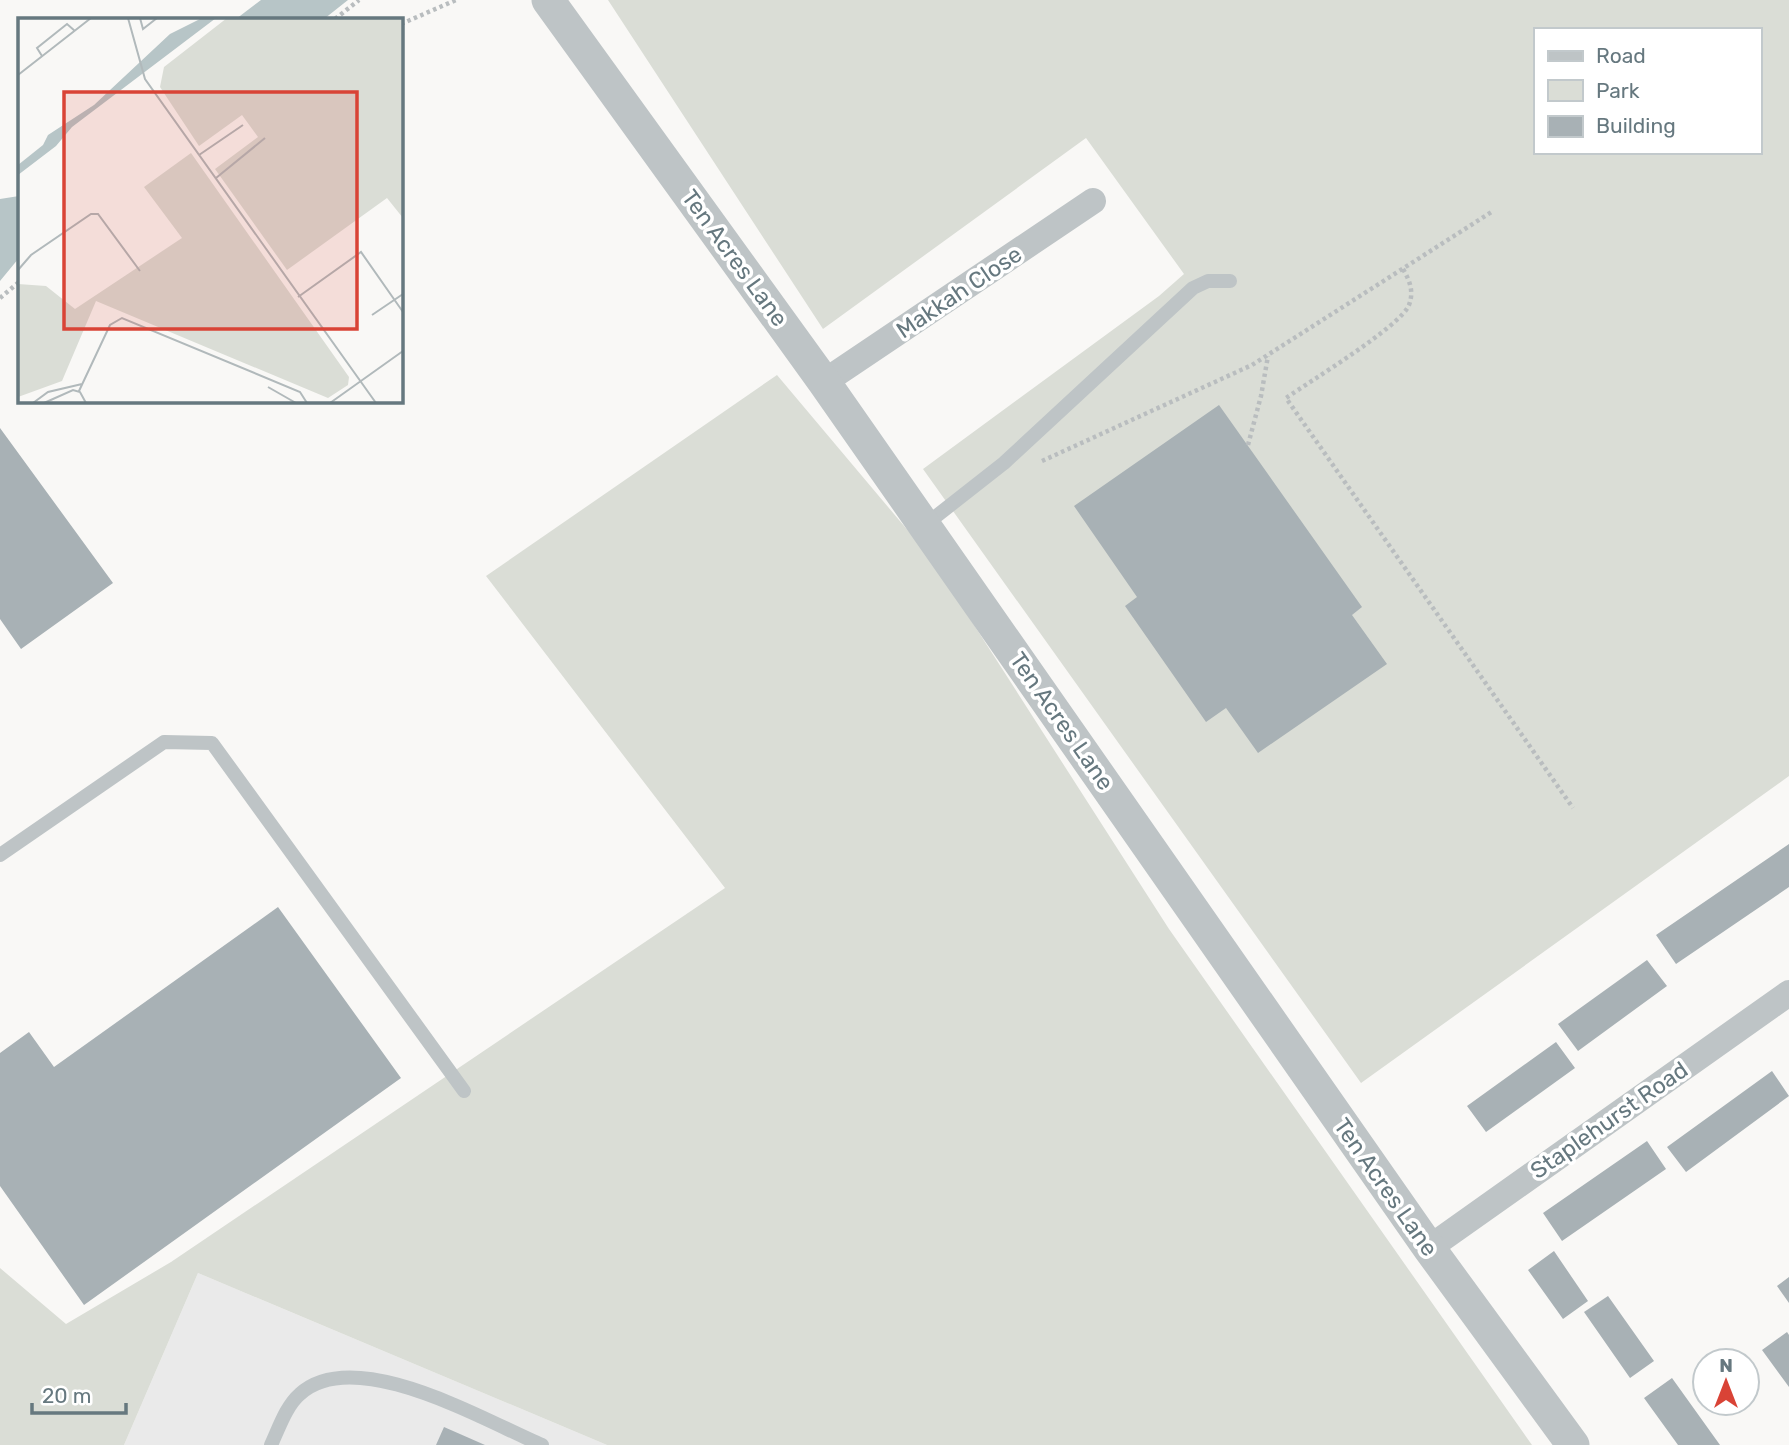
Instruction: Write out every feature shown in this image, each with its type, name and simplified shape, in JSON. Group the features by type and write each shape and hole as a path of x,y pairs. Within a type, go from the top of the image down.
{"street":[{"name":"Ten Acres Lane","path":"548,0 824,382 1429,1248 1573,1445"},
{"name":"Makkah Close","path":"824,382 1093,201"},
{"name":"Staplehurst Road","path":"1429,1248 1789,993"}],"lane":[{"path":"925,525 1015,453 1193,288 1208,281 1230,281"},
{"path":"0,855 164,742 212,743 464,1091"},
{"path":"271,1445 283,1418 301,1393 326,1380 355,1376 395,1382 542,1445"}],"path":[{"path":"336,18 359,0"},
{"path":"402,24 456,0"},
{"path":"1015,453 1027,468 1252,365 1493,211"},
{"path":"1402,269 1411,288 1408,308 1390,326 1286,398 1573,808"},
{"path":"0,298 18,283"},
{"path":"1248,445 1268,355"}],"shaded area":[{"path":"261,0 348,0 325,18 237,18"},
{"path":"18,196 18,259 0,281 0,199"},
{"path":"198,1273 607,1445 124,1445"}],"green space":[{"path":"608,0 1789,0 1789,776 1361,1083 923,469 1159,296 1184,274 1086,138 823,329"},
{"path":"777,375 931,558 1169,929 1532,1445 607,1445 198,1273 124,1445 0,1445 0,1268 66,1324 171,1262 725,888 486,576"}],"building":[{"path":"1219,405 1362,607 1352,615 1387,664 1258,753 1226,708 1206,722 1125,606 1137,597 1074,506"},
{"path":"0,428 113,583 21,649 0,619"},
{"path":"1789,844 1789,887 1676,964 1656,935"},
{"path":"278,907 401,1078 84,1305 0,1186 0,1053 29,1032 54,1067"},
{"path":"1647,960 1667,986 1578,1051 1558,1024"},
{"path":"1556,1042 1575,1068 1486,1132 1467,1106"},
{"path":"1772,1071 1789,1096 1686,1172 1667,1147"},
{"path":"1647,1141 1666,1169 1562,1241 1543,1213"},
{"path":"1554,1251 1588,1301 1563,1319 1528,1270"},
{"path":"1789,1277 1789,1303 1777,1286"},
{"path":"1608,1296 1654,1361 1630,1378 1584,1312"},
{"path":"1787,1332 1789,1335 1789,1387 1762,1350"},
{"path":"1672,1378 1691,1405 1691,1417 1700,1417 1720,1445 1678,1445 1644,1398"},
{"path":"444,1427 485,1445 436,1445"}]}
